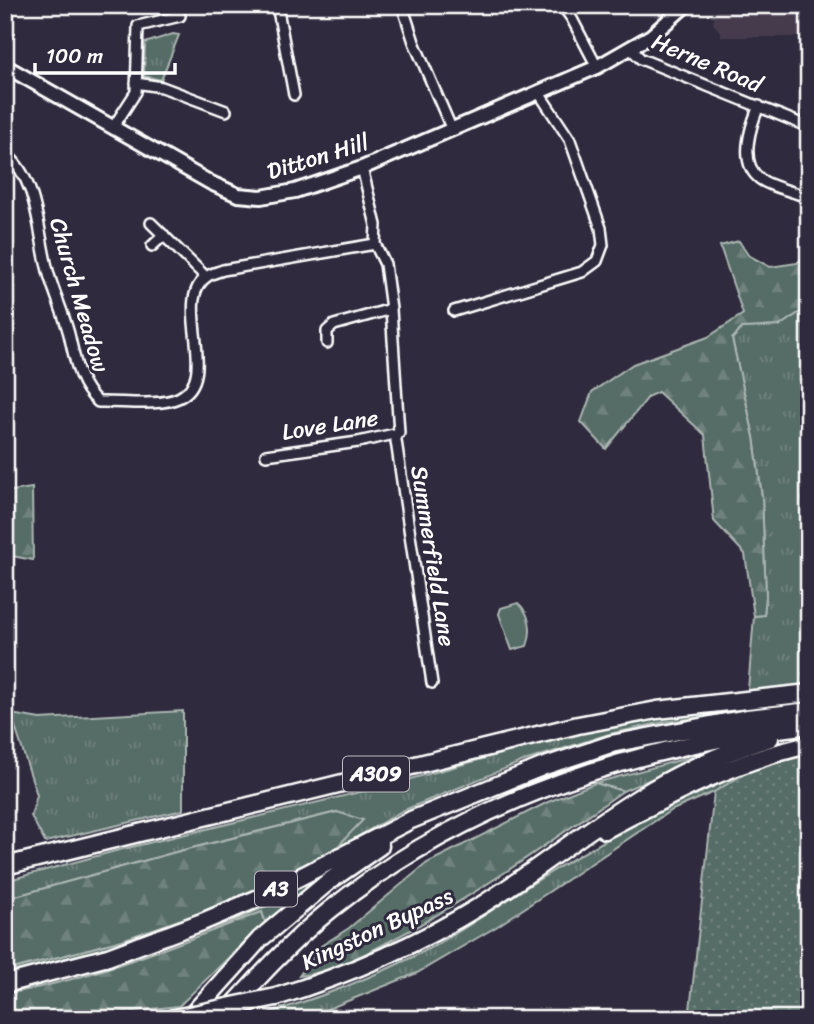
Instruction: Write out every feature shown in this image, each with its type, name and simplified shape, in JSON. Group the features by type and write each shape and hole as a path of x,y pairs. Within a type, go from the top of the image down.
{"highway":[{"name":"A309","path":"5,866 578,725 657,710 809,693"},
{"name":"A3","path":"5,984 108,957 202,922 261,897 411,820 542,767 611,744 747,718 809,710"},
{"name":"A3","path":"221,1019 294,942 329,911 404,856 449,832 523,796 604,767 694,743 809,725"},
{"path":"549,859 620,809 685,771 709,759 809,725"},
{"path":"549,859 708,777 746,762 809,745"},
{"name":"A3","path":"188,1019 260,939 328,882 375,849 491,788"},
{"name":"Kingston Bypass","path":"170,1019 276,998 345,973 408,945 479,907 549,859"}],"street":[{"path":"277,5 294,95"},
{"path":"402,5 414,42 452,130"},
{"path":"562,5 597,67"},
{"name":"Ditton Hill","path":"5,66 211,183 238,195 261,197 295,191 362,168 597,67 651,36 686,5"},
{"path":"114,126 136,92 138,26 180,16"},
{"name":"Herne Road","path":"631,49 640,59 809,127"},
{"path":"136,83 162,87 226,111"},
{"path":"454,311 582,272 597,261 603,245 601,228 570,140 539,93"},
{"path":"759,106 750,128 748,149 751,168 759,179 801,195"},
{"name":"Church Meadow","path":"5,153 22,171 33,199 50,277 82,382 87,393 97,402 158,402 177,399 187,392 195,381 197,367 194,307 197,291 206,277"},
{"name":"Summerfield Lane","path":"362,168 376,225 375,244 385,264 391,309 397,434 432,683"},
{"path":"151,223 206,277 223,270 375,244"},
{"path":"152,246 164,235"},
{"path":"327,343 327,331 334,325 391,309"},
{"name":"Love Lane","path":"266,455 397,434"}],"shaded area":[{"path":"709,5 809,5 809,37 721,37 721,32 713,24 716,11"}],"green space":[{"path":"173,34 179,35 161,80 144,76 145,43"},
{"path":"739,241 748,255 770,267 797,263 809,252 809,306 779,326 742,328 732,339 754,437 762,498 766,596 764,615 754,616 745,554 714,521 705,435 658,392 649,396 606,449 581,422 592,392 633,364 708,337 743,314 720,246"},
{"path":"809,306 809,685 748,690 754,616 764,615 766,596 762,497 754,437 732,339 742,328 779,326"},
{"path":"32,488 33,560 5,557 5,492"},
{"path":"518,603 528,617 530,634 527,646 512,650 499,614 501,608"},
{"path":"809,699 809,705 664,722 609,734 521,762 402,811 297,872 336,812 5,899 5,881 119,850 385,786 576,733 701,710"},
{"path":"183,711 183,810 45,842 31,816 37,795 11,714 40,719"},
{"path":"721,749 623,791 595,783"},
{"path":"809,754 809,1019 689,1019 714,792 753,769"},
{"path":"753,769 714,792 670,811 496,927 417,973 303,1019 247,1019 344,987 413,957 449,938 561,866 615,835"},
{"path":"595,783 623,791 449,908 345,963 299,976 321,946 349,928 427,863 548,802"},
{"path":"337,812 363,820 338,846 297,872 210,909 122,940 5,971 5,899 176,852"},
{"path":"297,872 205,914 118,946 5,979 5,971 122,940 210,909"},
{"path":"328,872 265,922 262,912 214,930 269,905"},
{"path":"262,912 265,922 179,1006 80,1017 5,1018 5,994 103,970"}]}
